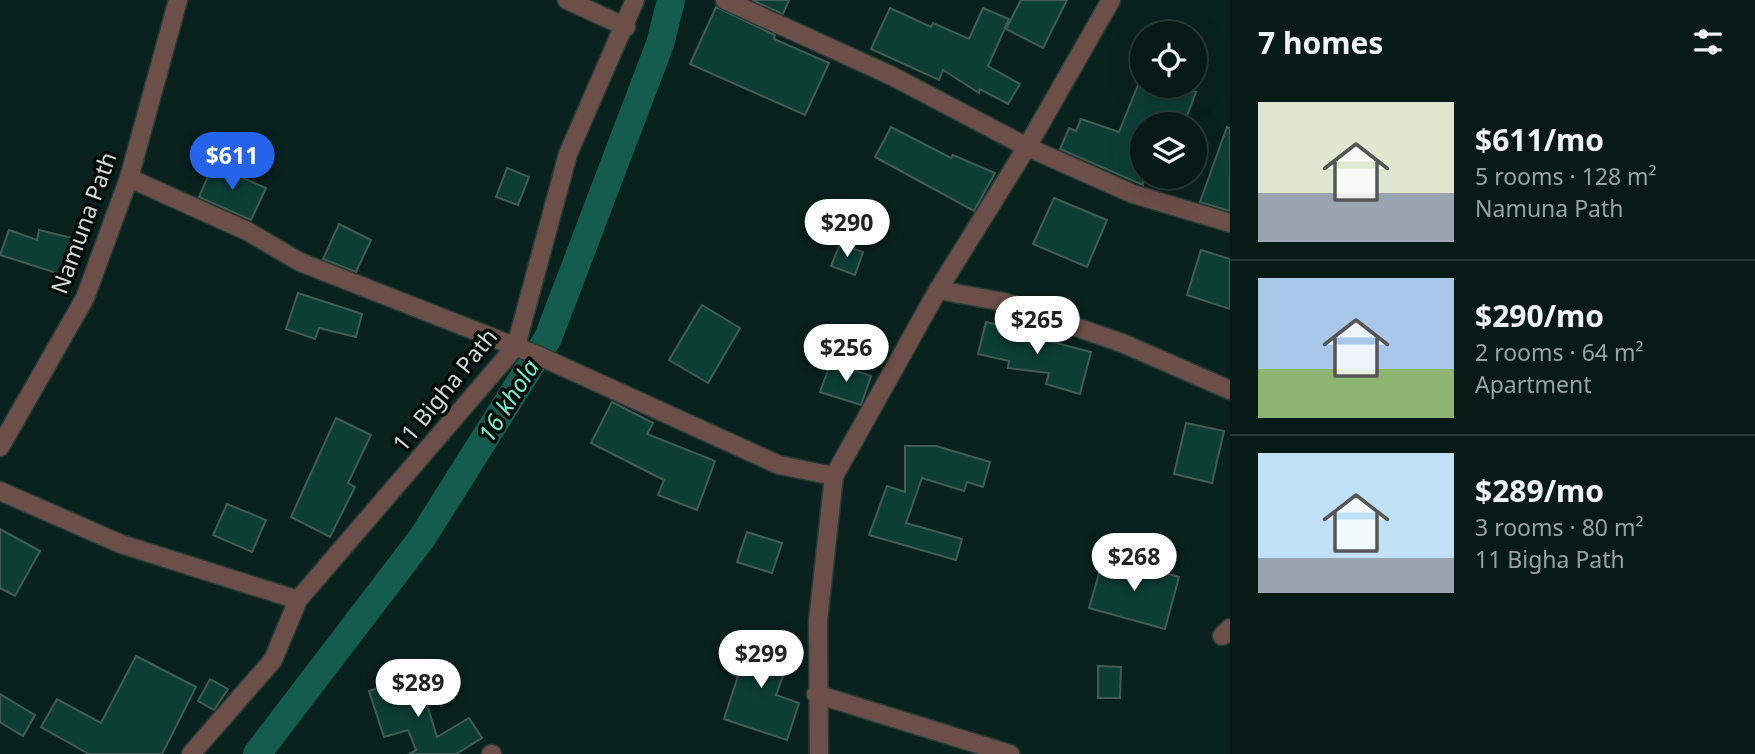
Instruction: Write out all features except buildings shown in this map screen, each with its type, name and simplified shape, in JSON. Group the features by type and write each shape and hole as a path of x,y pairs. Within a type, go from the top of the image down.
{"street":[{"name":"Namuna Path","path":"0,447 85,298 129,178 178,0"},
{"path":"567,0 625,27"},
{"name":"11 Bigha Path","path":"191,754 273,660 298,600 516,346 568,154 635,0"},
{"path":"725,0 892,76 1027,147 1133,194 1230,223"},
{"path":"819,754 818,621 834,476 938,290 1027,147 1111,0"},
{"path":"129,178 247,231 300,262 516,346 779,465 834,476"},
{"path":"938,290 1004,302 1122,343 1230,390"},
{"path":"0,491 121,544 298,600"},
{"path":"817,694 1010,754"}],"waterway":[{"name":"16 khola","path":"257,754 422,538 548,338 660,44 671,0"}]}
